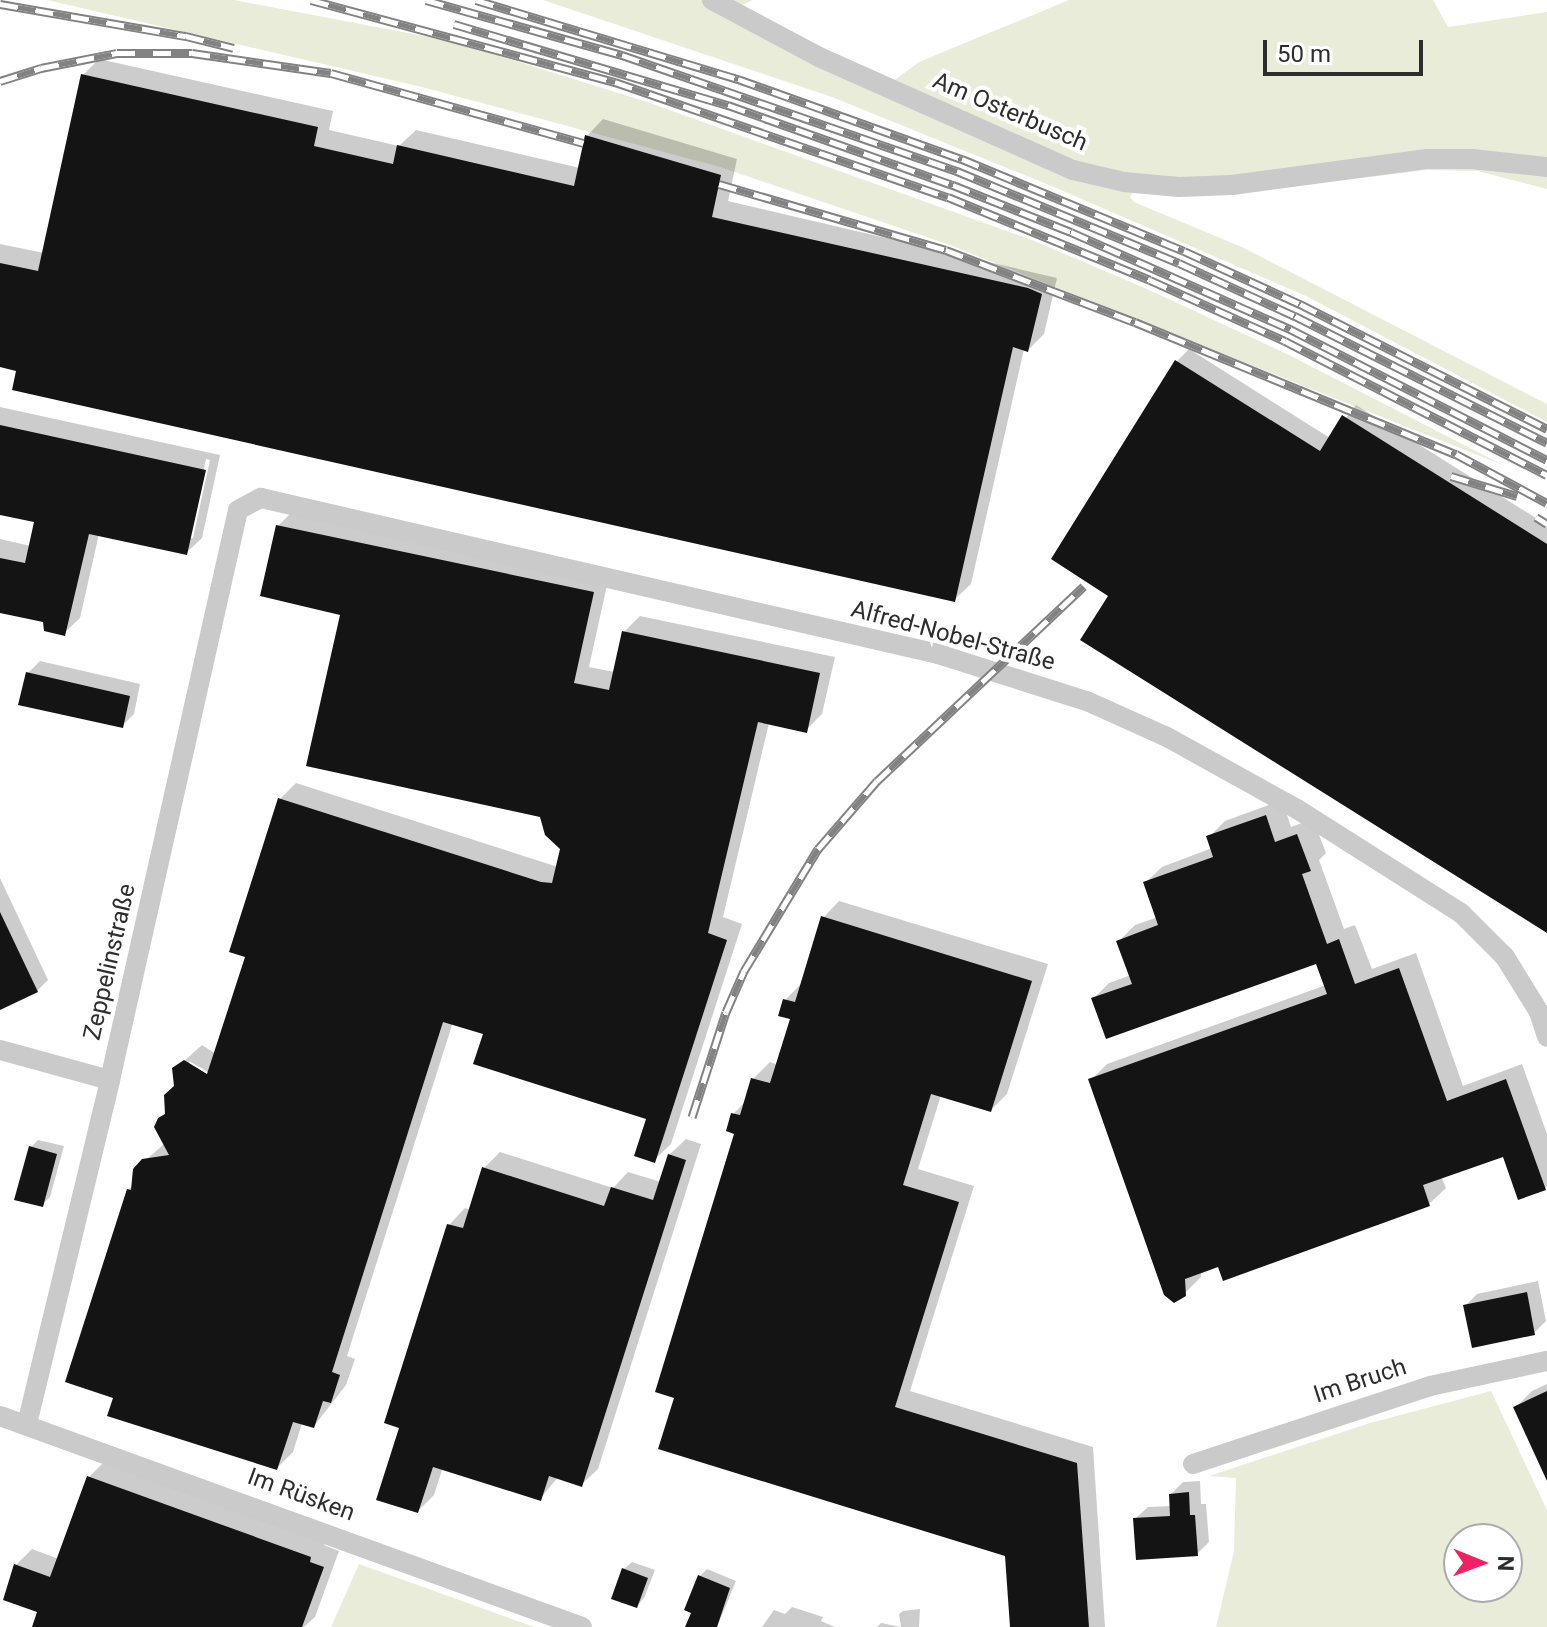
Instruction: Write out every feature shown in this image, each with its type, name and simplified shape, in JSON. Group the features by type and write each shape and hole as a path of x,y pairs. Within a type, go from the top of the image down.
{"street":[{"name":"Am Osterbusch","path":"712,0 819,57 1059,164 1124,182 1179,187 1232,185 1427,159 1485,159 1547,167"},
{"name":"Alfred-Nobel-Straße","path":"238,510 261,498 938,654 1089,702 1167,737 1297,809 1461,913 1505,957 1539,1012 1547,1037"},
{"name":"Zeppelinstraße","path":"27,1424 110,1080 238,510"},
{"path":"0,1050 110,1080"},
{"name":"Im Bruch","path":"1193,1464 1430,1386 1547,1361"},
{"name":"Im Rüsken","path":"0,1416 582,1627"}],"green space":[{"path":"47,0 234,0 455,42 650,103 1032,240 1289,355 1505,466 950,245 720,167 422,87"},
{"path":"543,0 753,0 728,11 880,91 919,62 1069,0 1433,0 1448,27 1547,12 1547,189 1477,171 1426,170 1232,194 1134,191 1130,197 1134,202 1244,248 1547,404 1547,422 1306,296 1054,187 832,97"},
{"path":"1491,1391 1547,1510 1547,1627 1216,1627 1234,1551 1236,1478 1209,1476 1370,1423"},
{"path":"359,1564 534,1627 331,1627"}],"building":[{"path":"81,74 318,127 314,146 393,164 397,145 574,186 585,135 721,175 712,217 1028,288 1042,294 1028,352 1013,347 955,602 12,390 16,371 0,367 0,263 38,271"},
{"path":"1175,360 1320,451 1342,415 1547,544 1547,933 1080,640 1108,596 1051,559"},
{"path":"0,425 206,470 187,555 89,534 65,636 44,631 43,622 0,613 0,558 25,563 34,522 0,515"},
{"path":"276,525 594,592 574,683 609,690 622,631 820,673 807,733 758,722 708,933 727,940 655,1163 634,1156 646,1119 473,1064 483,1034 443,1022 332,1372 340,1375 331,1403 323,1401 314,1428 293,1422 277,1470 107,1416 113,1398 65,1382 127,1189 131,1190 133,1169 142,1159 169,1155 154,1127 158,1118 165,1114 164,1095 174,1086 172,1068 184,1060 207,1074 245,957 229,952 278,798 541,882 552,883 560,849 545,835 540,817 306,766 340,615 260,596"},
{"path":"26,672 130,696 123,728 18,705"},
{"path":"1266,815 1275,842 1297,834 1311,871 1302,874 1327,944 1339,939 1355,984 1399,968 1447,1101 1506,1079 1546,1190 1518,1200 1503,1157 1423,1185 1430,1206 1223,1281 1218,1267 1185,1279 1186,1296 1174,1303 1164,1295 1088,1079 1327,994 1316,964 1106,1039 1091,998 1132,984 1116,941 1158,925 1143,882 1213,857 1206,836"},
{"path":"0,912 38,992 0,1010"},
{"path":"821,916 1032,981 991,1112 931,1094 903,1185 959,1202 895,1407 1077,1463 1089,1627 1010,1627 1005,1556 658,1449 674,1398 655,1392 734,1134 726,1131 731,1113 740,1115 751,1078 770,1083 790,1019 778,1016 783,999 795,1002"},
{"path":"29,1146 57,1154 43,1207 14,1200"},
{"path":"668,1154 686,1160 582,1487 549,1476 541,1501 433,1467 418,1513 376,1500 399,1428 384,1423 447,1224 463,1228 482,1167 604,1206 611,1187 653,1200"},
{"path":"1527,1292 1535,1335 1472,1348 1463,1305"},
{"path":"1547,1391 1547,1481 1513,1407"},
{"path":"87,1476 311,1557 310,1562 324,1567 302,1627 32,1627 37,1612 3,1600 14,1564 50,1577"},
{"path":"1189,1492 1190,1515 1195,1515 1198,1556 1136,1560 1133,1518 1170,1516 1169,1494"},
{"path":"622,1568 648,1578 637,1608 611,1599"},
{"path":"698,1575 730,1588 717,1627 685,1627 691,1613 684,1610"}],"railway":[{"path":"311,0 615,82 948,197 1150,280 1285,341 1547,475"},
{"path":"426,0 622,55 957,171 1179,263 1295,316 1547,443"},
{"path":"476,0 738,79 962,159 1184,251 1300,304 1547,429"},
{"path":"0,4 186,36 234,48"},
{"path":"454,24 728,105 953,185 1071,232 1290,329 1547,460"},
{"path":"0,81 41,68 117,53 192,53 331,73 583,143"},
{"path":"719,184 946,250 1135,322 1456,454 1547,503"},
{"path":"1451,476 1517,496"},
{"path":"1536,517 1547,524"},
{"path":"692,1117 726,1012 744,971 818,849 877,781 1084,586"}]}
